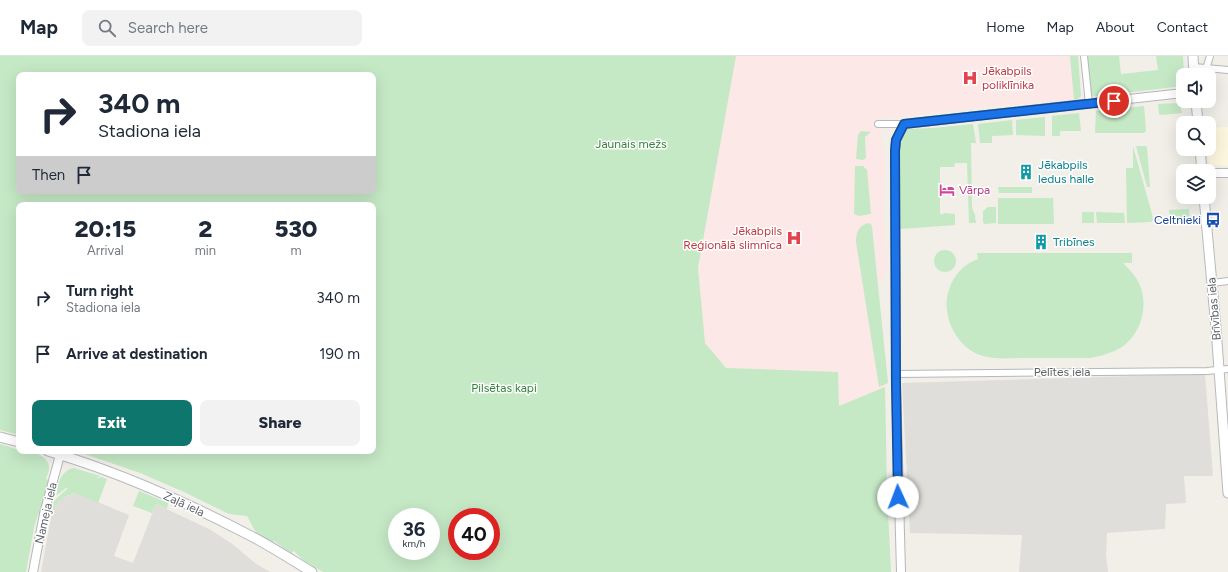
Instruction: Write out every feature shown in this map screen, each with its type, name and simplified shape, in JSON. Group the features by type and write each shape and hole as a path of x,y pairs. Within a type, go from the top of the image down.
{"main road":[{"path":"1193,56 1194,68"},
{"name":"Brīvības iela","path":"1205,204 1212,283 1223,370 1228,493"},
{"path":"0,437 16,441"},
{"name":"Zaļā iela","path":"57,454 86,463 189,505 252,537 312,572"}],"street":[{"path":"1084,56 1089,104"},
{"path":"1206,68 1210,56"},
{"path":"1216,69 1228,70"},
{"path":"878,124 904,124 1176,95"},
{"path":"901,572 896,374 895,151 896,140 904,124"},
{"path":"1216,173 1228,173"},
{"path":"1212,283 1228,281"},
{"name":"Pelītes iela","path":"896,374 1223,370"},
{"name":"Nameja iela","path":"33,572 44,514 60,455"}],"shaded area":[{"name":"Jēkabpils Reģionālā slimnīca","path":"736,56 1070,56 1074,100 984,107 880,119 885,173 883,185 883,208 887,270 877,288 885,387 839,406 838,372 726,368 705,343 698,268"},
{"path":"1228,127 1228,166 1210,164 1208,161 1208,156 1216,156 1216,128"},
{"path":"1205,374 1213,476 1184,476 1186,503 1166,504 1165,529 1107,533 1106,555 1108,572 1019,572 1022,535 910,533 902,383"},
{"path":"76,493 129,515 114,556 133,563 156,504 209,529 231,543 255,563 270,572 41,572 51,518 58,501"}],"green space":[{"path":"0,56 736,56 698,268 705,343 726,368 838,372 839,406 885,387 887,490 891,572 323,572 303,560 294,551 291,553 274,541 271,544 255,531 247,516 229,514 140,473 85,454 376,454 376,202 16,202 16,434 0,430"},
{"path":"1070,56 1078,56 1081,96 1074,100"},
{"path":"1086,56 1119,56 1121,74 1158,70 1156,56 1183,56 1184,68 1176,68 1176,87 1090,97"},
{"path":"1176,103 1176,108 1181,108 1182,113 1159,114 1158,104"},
{"path":"1144,106 1146,131 1144,133 1095,133 1096,111"},
{"path":"1079,113 1081,131 1060,131 1060,136 1052,136 1052,116"},
{"path":"1045,117 1045,136 1016,135 1016,120"},
{"path":"1012,120 1013,135 992,136 992,143 980,143 978,124"},
{"path":"973,124 976,143 971,143 972,208 976,223 969,223 967,163 955,163 954,167 940,167 940,213 942,215 944,213 955,214 955,225 901,229 899,225 899,148 903,133 907,129"},
{"path":"861,131 871,132 865,137 866,158 863,160 856,159 858,135"},
{"path":"1133,146 1152,214 1153,220 1151,222 1127,223 1126,168 1133,168"},
{"path":"1136,146 1146,146 1147,148 1150,187 1147,187"},
{"path":"855,166 863,166 867,170 871,214 859,216 854,214"},
{"path":"998,187 1032,187 1032,193 999,193"},
{"path":"998,198 1053,198 1054,224 998,224"},
{"path":"988,207 996,207 996,223 984,224 983,211"},
{"path":"1189,209 1190,223 1174,223 1170,221 1169,210"},
{"path":"1082,212 1094,212 1094,223 1082,223"},
{"path":"1096,212 1124,213 1125,223 1097,223"},
{"path":"869,223 872,227 888,383 879,387 856,242 860,227"},
{"path":"945,250 953,253 956,261 953,269 945,272 937,269 934,261 937,253"},
{"path":"977,253 1132,253 1132,263 1123,263 1136,277 1142,291 1143,309 1139,326 1129,341 1122,347 1106,354 1090,358 991,358 980,355 965,346 959,340 950,324 947,307 948,291 954,279 966,265 978,259"},
{"path":"0,444 16,449 16,454 37,454 41,456 48,462 49,471 46,479 49,480 40,514 38,514 34,528 26,572 0,572"},
{"path":"73,468 101,476 97,478 102,477 107,479 98,503 75,493 59,501 51,518 50,516 54,501 67,489 67,487 57,495 60,478 65,472"},
{"path":"139,491 168,503 167,509 156,504 152,513 133,506"}],"place":[{"name":"Jēkabpils poliklīnika","path":"970,78"},
{"name":"Jēkabpils ledus halle","path":"1026,172"},
{"name":"Vārpa","path":"947,190"},
{"name":"Celtnieki","path":"1213,220"},
{"name":"Jēkabpils Reģionālā slimnīca","path":"794,238"},
{"name":"Tribīnes","path":"1041,242"}],"route":[{"path":"898,497 895,151 896,140 904,124 1114,101"}],"park label":[{"name":"Jaunais mežs","path":"631,144"},
{"name":"Pilsētas kapi","path":"504,388"}]}
